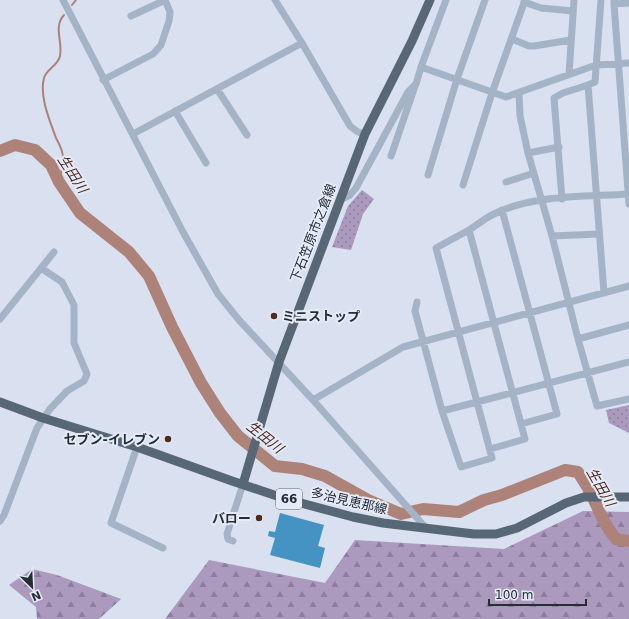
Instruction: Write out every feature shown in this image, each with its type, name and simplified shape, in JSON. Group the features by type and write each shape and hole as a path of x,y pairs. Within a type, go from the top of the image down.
{"main road":[{"name":"下石笠原市之倉線","path":"243,484 279,362 365,134 412,41 430,0"},
{"name":"多治見恵那線","path":"0,402 43,418 137,447 286,498 352,517 383,523 474,534 496,534 517,528 566,503 584,497 629,497"}],"street":[{"path":"63,0 103,80 183,232 218,294 239,320 279,362 425,527"},
{"path":"103,80 153,54 160,44 169,21 170,12 165,0 131,16"},
{"path":"275,0 302,43 350,126 358,132 365,134"},
{"path":"391,156 421,67 446,0"},
{"path":"428,175 457,79 485,0"},
{"path":"569,74 574,0"},
{"path":"562,199 554,98 562,93 595,82 601,0"},
{"path":"463,185 492,93 525,1 541,8 573,11"},
{"path":"629,3 614,2 629,204"},
{"path":"512,39 534,46 571,40"},
{"path":"132,134 302,43"},
{"path":"421,67 506,97 596,65 629,63"},
{"path":"340,200 350,195 356,188 408,92 416,84"},
{"path":"588,85 604,293"},
{"path":"218,89 247,135"},
{"path":"519,93 520,116 528,153 552,236 578,339 597,406 629,398"},
{"path":"175,111 206,163"},
{"path":"528,153 558,147"},
{"path":"506,182 534,173"},
{"path":"417,302 414,310 442,411 461,467 492,458 436,248 469,230 491,215 502,210 541,199 629,194"},
{"path":"502,210 557,414 521,424"},
{"path":"469,230 525,439 490,449"},
{"path":"552,236 599,234"},
{"path":"0,319 54,252"},
{"path":"0,521 4,515 37,428 43,418 67,391 84,381 87,374 74,343 74,305 62,282 41,268"},
{"path":"313,400 403,347 530,314 629,286"},
{"path":"578,339 629,326"},
{"path":"442,411 629,362"},
{"path":"137,447 111,523 163,548"},
{"path":"233,541 228,538 227,534 243,484"}],"green space":[{"path":"362,190 374,199 363,214 351,250 332,247 348,206"},
{"path":"629,405 629,433 609,423 606,410"},
{"path":"583,511 629,512 629,619 165,619 209,560 325,583 355,540 504,549"},
{"path":"32,569 57,575 121,599 99,619 37,619 36,607 9,585"}],"building":[{"path":"280,513 324,525 318,546 325,548 320,568 270,555 275,538 268,536 269,531 275,532"}],"waterway":[{"path":"72,5 76,0"},
{"path":"59,182 63,166 63,155 48,116 44,100 43,85 45,75 57,62 60,56 59,24 64,15"},
{"name":"生田川","path":"0,151 15,145 35,150 51,165 59,182 80,213 129,252 149,276 172,327 201,383 220,413 238,436 275,466 302,469 325,476 368,500 401,514 423,509 459,512 484,500 502,495 565,470 578,472 588,488 603,520 616,539 629,541"}],"place":[{"name":"ミニストップ","path":"274,316"},
{"name":"セブン-イレブン","path":"168,439"},
{"name":"バロー","path":"259,518"}]}
